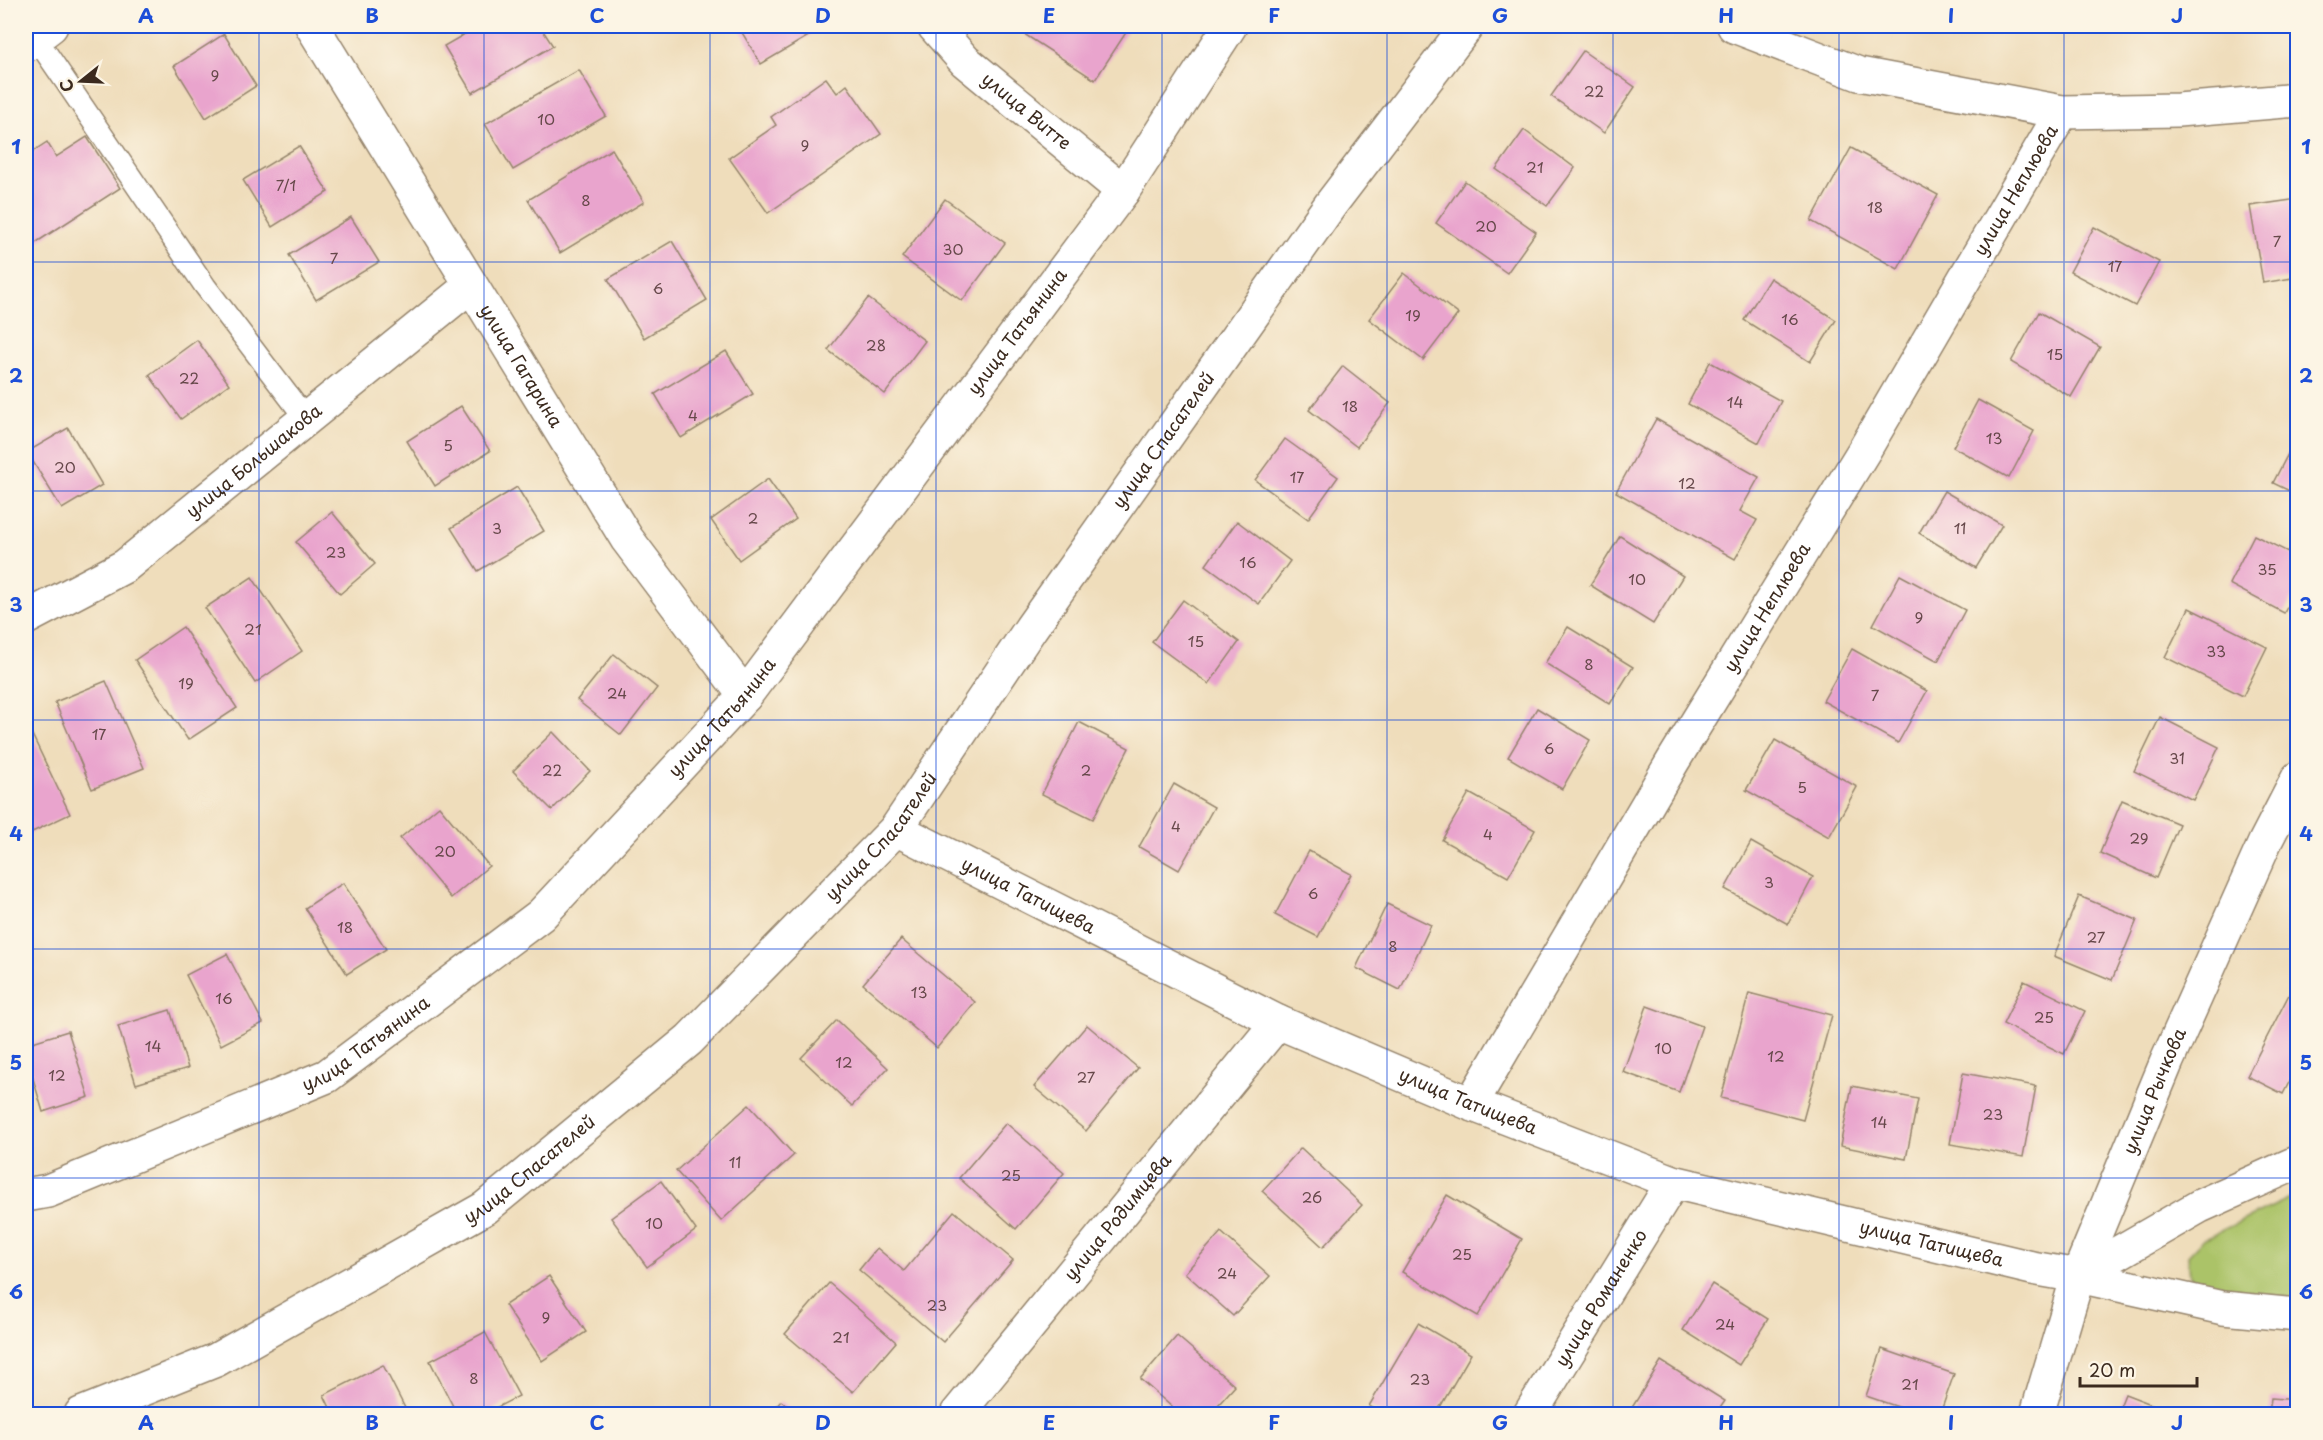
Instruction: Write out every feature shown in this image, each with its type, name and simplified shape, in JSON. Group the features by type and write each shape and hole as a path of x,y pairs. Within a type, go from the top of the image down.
{"street":[{"name":"улица Гагарина","path":"312,26 357,94 470,286 627,539 745,696"},
{"name":"улица Витте","path":"934,26 965,61 1123,191"},
{"name":"улица Татьянина","path":"26,1195 48,1191 327,1076 541,915 745,696 1123,191 1230,26"},
{"name":"улица Спасателей","path":"81,1414 216,1360 484,1208 689,1040 896,829 1031,628 1324,214 1467,26"},
{"path":"1734,26 1859,74 2061,112 2178,110 2298,100"},
{"name":"улица Неплюева","path":"1471,1104 1673,761 1865,449 2061,112"},
{"name":"улица Большакова","path":"26,618 125,566 470,286"},
{"name":"улица Рычкова","path":"2037,1414 2078,1276 2167,1061 2265,842 2298,778"},
{"name":"улица Татищева","path":"896,829 1278,1022 1471,1104 1673,1182 2032,1268 2223,1308 2298,1315"},
{"name":"улица Родимцева","path":"957,1414 1278,1022"},
{"path":"2078,1276 2200,1206 2298,1162"},
{"name":"улица Романенко","path":"1530,1414 1673,1182"}],"lane":[{"path":"37,36 205,286 306,419"}],"green space":[{"path":"2297,1195 2297,1299 2211,1288 2190,1277 2188,1255 2203,1239"}],"building":[{"path":"479,26 540,26 553,46 472,93 444,46"},
{"path":"738,26 813,26 817,31 761,64"},
{"path":"1025,26 1118,26 1127,31 1095,80 1021,32"},
{"path":"224,34 256,86 206,118 174,66"},
{"path":"1583,51 1635,87 1604,133 1551,96"},
{"path":"579,70 606,116 513,170 485,124"},
{"path":"826,78 837,93 847,85 881,134 768,213 729,158 776,125 771,117"},
{"path":"1524,130 1575,168 1547,206 1496,169"},
{"path":"87,137 120,188 26,249 26,156 47,142 56,157"},
{"path":"299,146 328,192 272,227 243,180"},
{"path":"1851,148 1938,195 1898,269 1811,221"},
{"path":"612,149 644,202 560,253 528,200"},
{"path":"1465,181 1536,232 1507,273 1436,223"},
{"path":"945,199 1005,243 962,301 902,257"},
{"path":"2298,199 2298,277 2263,283 2250,206"},
{"path":"351,217 379,262 316,300 289,255"},
{"path":"2094,227 2159,262 2135,306 2070,272"},
{"path":"672,241 707,300 644,338 608,279"},
{"path":"1404,273 1458,314 1423,360 1369,319"},
{"path":"1770,278 1836,320 1810,362 1744,320"},
{"path":"868,298 925,341 885,394 828,350"},
{"path":"2039,312 2100,347 2071,397 2011,362"},
{"path":"197,340 229,384 181,419 149,375"},
{"path":"726,351 753,394 681,438 655,394"},
{"path":"1710,362 1781,401 1759,443 1688,404"},
{"path":"1343,366 1390,403 1357,447 1309,410"},
{"path":"1978,400 2034,431 2009,478 1953,447"},
{"path":"461,406 490,451 435,486 407,441"},
{"path":"1656,419 1759,477 1740,511 1757,520 1735,559 1616,492"},
{"path":"68,428 102,485 62,509 27,452"},
{"path":"1285,439 1338,477 1308,519 1255,480"},
{"path":"2293,444 2298,446 2298,495 2273,483"},
{"path":"768,479 796,519 739,560 711,520"},
{"path":"517,487 544,531 478,571 451,528"},
{"path":"1944,491 2002,525 1976,568 1919,533"},
{"path":"332,512 375,564 340,594 296,542"},
{"path":"1237,521 1290,561 1259,604 1206,565"},
{"path":"2254,535 2298,557 2298,586 2284,613 2229,584"},
{"path":"1620,536 1683,576 1653,624 1590,585"},
{"path":"1900,575 1965,610 1938,661 1873,625"},
{"path":"252,577 302,651 255,683 205,608"},
{"path":"1183,600 1239,642 1209,684 1152,642"},
{"path":"2189,608 2267,647 2243,696 2165,657"},
{"path":"183,627 237,708 188,740 135,660"},
{"path":"1568,627 1633,667 1610,704 1545,663"},
{"path":"1852,649 1927,691 1898,743 1823,701"},
{"path":"614,654 657,688 621,735 577,700"},
{"path":"106,681 144,768 92,789 55,702"},
{"path":"1537,708 1590,740 1562,789 1508,757"},
{"path":"2160,717 2219,747 2193,800 2134,771"},
{"path":"26,722 70,814 26,835"},
{"path":"1079,722 1129,748 1093,819 1042,794"},
{"path":"553,732 590,771 552,810 513,771"},
{"path":"1775,740 1857,787 1829,837 1746,790"},
{"path":"1174,784 1214,807 1179,870 1139,847"},
{"path":"1469,793 1535,830 1508,877 1442,840"},
{"path":"2122,800 2179,824 2156,878 2100,853"},
{"path":"439,806 489,866 451,898 400,838"},
{"path":"1751,842 1813,877 1788,924 1725,889"},
{"path":"1309,851 1351,874 1318,937 1275,915"},
{"path":"343,883 386,949 347,974 305,908"},
{"path":"2079,896 2137,920 2112,980 2054,956"},
{"path":"1387,904 1431,925 1400,990 1356,968"},
{"path":"901,939 975,1002 937,1048 863,984"},
{"path":"227,954 263,1023 221,1045 186,975"},
{"path":"2298,977 2298,1065 2283,1094 2247,1076"},
{"path":"2024,981 2085,1011 2064,1054 2003,1024"},
{"path":"1749,993 1832,1015 1803,1120 1721,1098"},
{"path":"1647,1006 1702,1026 1679,1092 1623,1072"},
{"path":"170,1010 188,1068 136,1084 118,1026"},
{"path":"837,1020 888,1068 852,1106 801,1058"},
{"path":"1087,1025 1138,1068 1086,1131 1034,1087"},
{"path":"68,1031 89,1097 43,1112 26,1055 26,1044"},
{"path":"1963,1073 2036,1086 2023,1157 1950,1144"},
{"path":"1852,1086 1918,1099 1906,1159 1840,1146"},
{"path":"749,1105 794,1155 721,1221 676,1171"},
{"path":"1006,1123 1064,1173 1016,1229 959,1178"},
{"path":"1301,1148 1362,1205 1323,1247 1262,1191"},
{"path":"661,1181 696,1230 647,1267 611,1218"},
{"path":"1447,1195 1522,1239 1478,1316 1402,1272"},
{"path":"954,1211 1013,1260 943,1342 859,1270 877,1248 904,1271"},
{"path":"1221,1232 1270,1276 1233,1316 1185,1273"},
{"path":"549,1276 586,1332 542,1361 505,1305"},
{"path":"829,1283 896,1342 853,1392 785,1334"},
{"path":"1712,1284 1768,1319 1739,1365 1683,1330"},
{"path":"1418,1323 1471,1354 1436,1414 1384,1414 1369,1406"},
{"path":"485,1332 519,1396 484,1414 457,1414 430,1361"},
{"path":"1177,1336 1235,1386 1210,1414 1180,1414 1140,1379"},
{"path":"1882,1349 1954,1374 1940,1414 1919,1414 1866,1396"},
{"path":"1661,1361 1725,1401 1716,1414 1628,1414"},
{"path":"383,1365 408,1414 333,1414 324,1395"},
{"path":"2125,1394 2177,1414 2117,1414"},
{"path":"2271,1398 2298,1400 2298,1414 2269,1414"},
{"path":"781,1401 797,1414 770,1414"}]}
